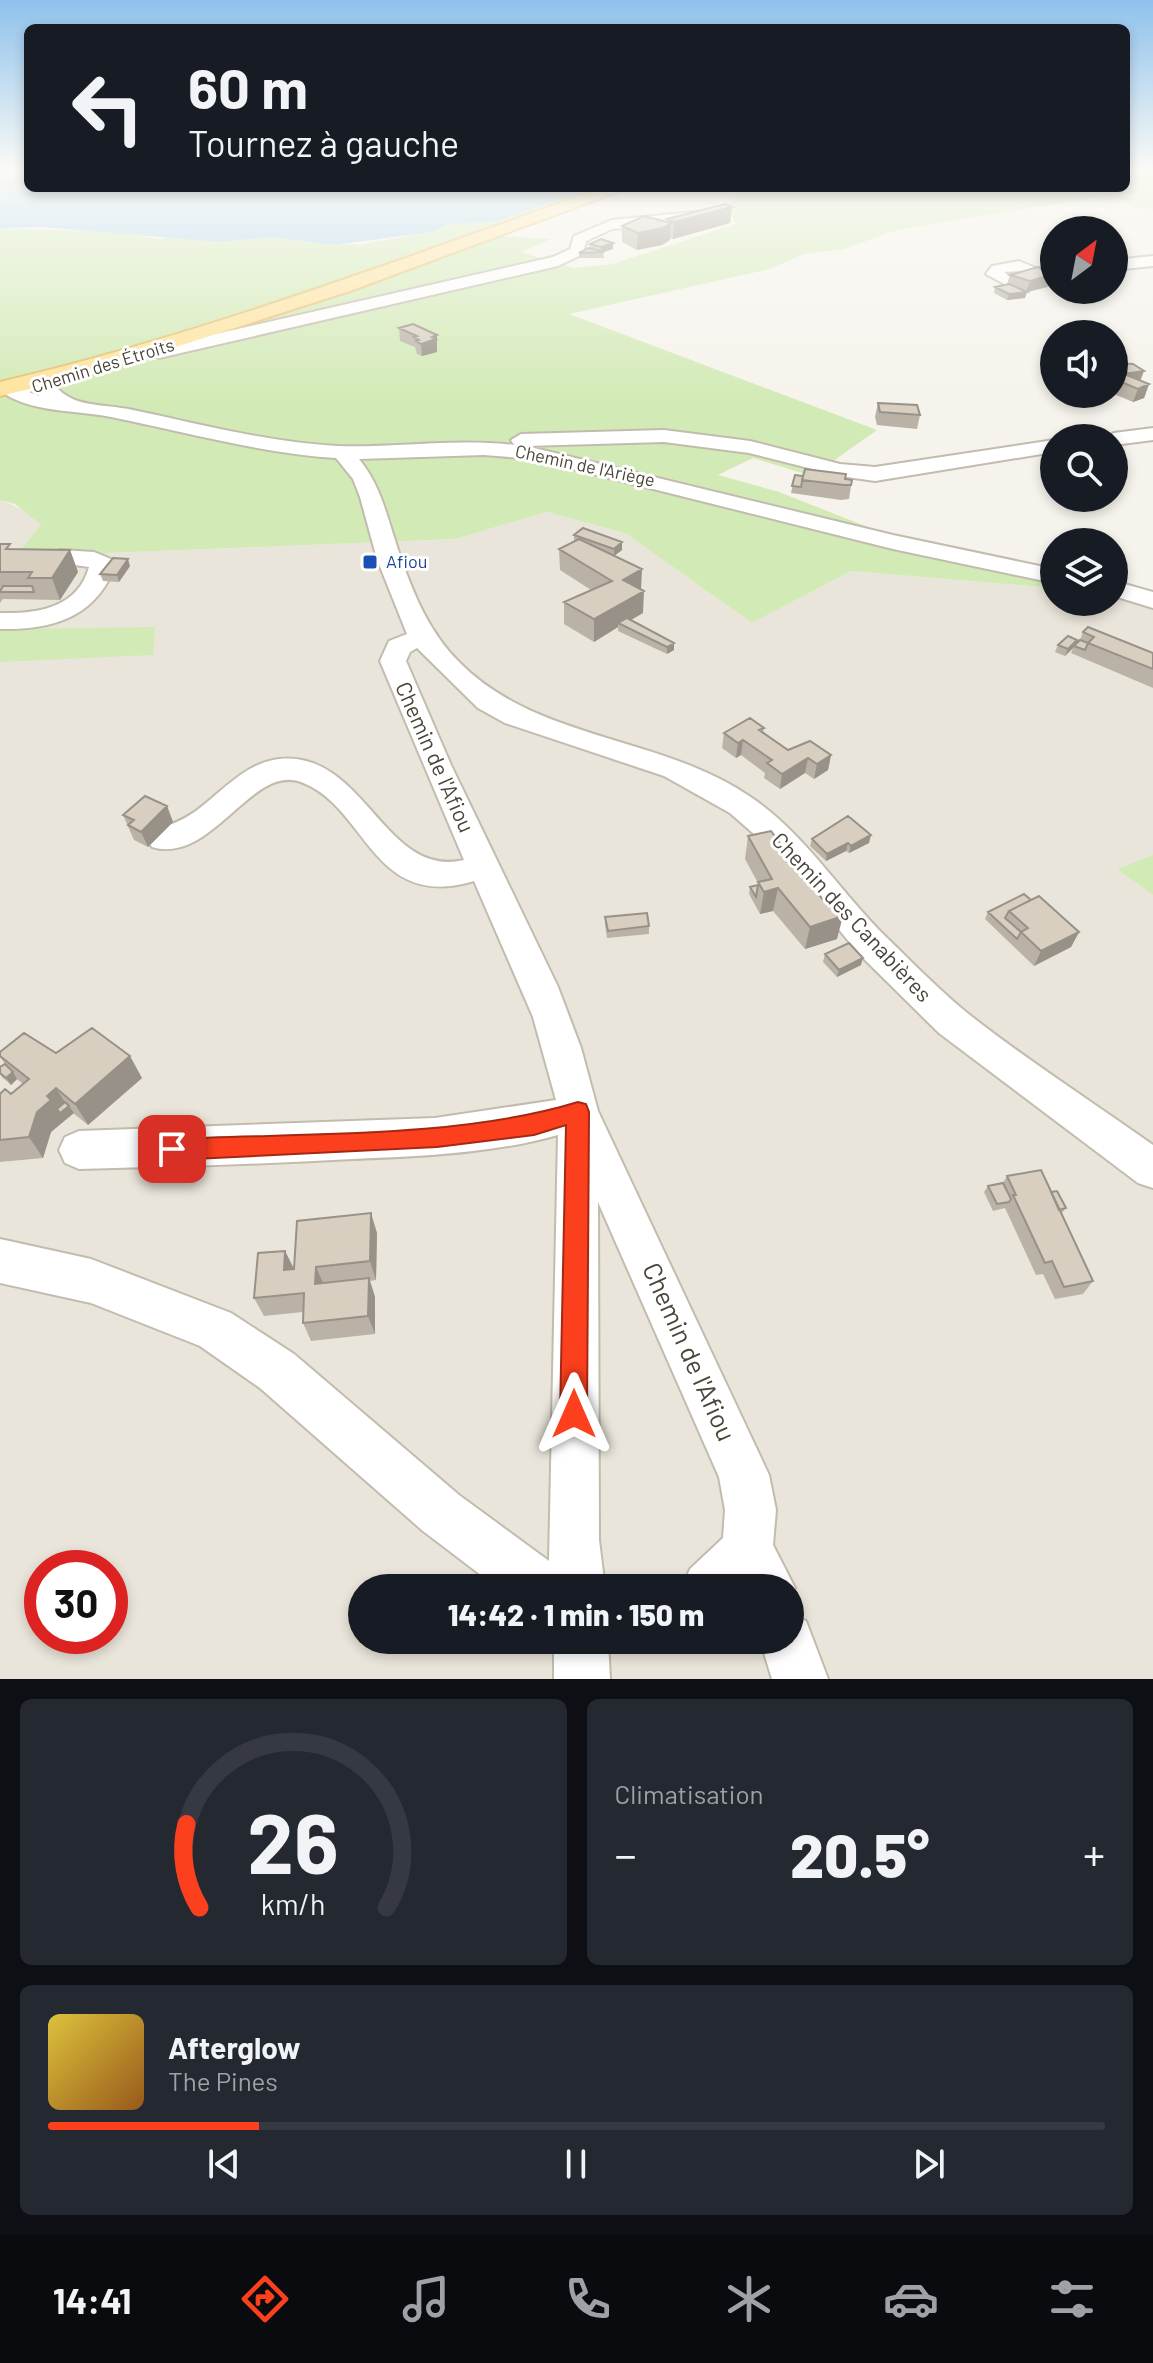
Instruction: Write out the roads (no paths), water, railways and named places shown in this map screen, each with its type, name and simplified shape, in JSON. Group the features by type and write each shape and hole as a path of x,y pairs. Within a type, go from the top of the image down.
{"main road":[{"name":"Chemin des Étroits","path":"25,394 148,350 458,248"}],"street":[{"path":"148,350 159,353 558,261 578,248"},
{"path":"1128,264 1153,261"},
{"name":"Chemin de l'Ariège","path":"25,394 242,441 342,452 504,448 574,460 893,542 1040,573"},
{"path":"1128,437 1153,434"},
{"path":"504,448 518,441 540,438 664,436 750,447 840,470 875,474 1040,448"},
{"name":"Chemin des Canabières","path":"342,452 363,478 389,559 421,637 451,670 488,702 515,717 675,769 741,805 789,847 871,944 952,1022 1153,1169"},
{"path":"0,621 44,622 72,610 101,573 102,564 94,559 61,557"},
{"path":"1128,592 1153,600"},
{"name":"Chemin de l'Afiou","path":"421,637 398,647 393,661 483,866 525,950 564,1048 578,1112 744,1475 754,1517 757,1569 734,1574"},
{"path":"163,839 190,830 250,781 276,769 289,768 318,775 331,784 398,856 417,870 430,875 448,876 483,866"},
{"path":"79,1150 203,1149 437,1137 534,1125 578,1112"},
{"name":"Chemin de l'Afiou","path":"577,1574 573,1540 578,1112"},
{"path":"0,1261 91,1281 215,1329 277,1371 441,1513 522,1574"},
{"path":"581,1654 582,1679"},
{"path":"792,1654 800,1679"}],"place":[{"name":"Afiou","path":"370,562"}]}
